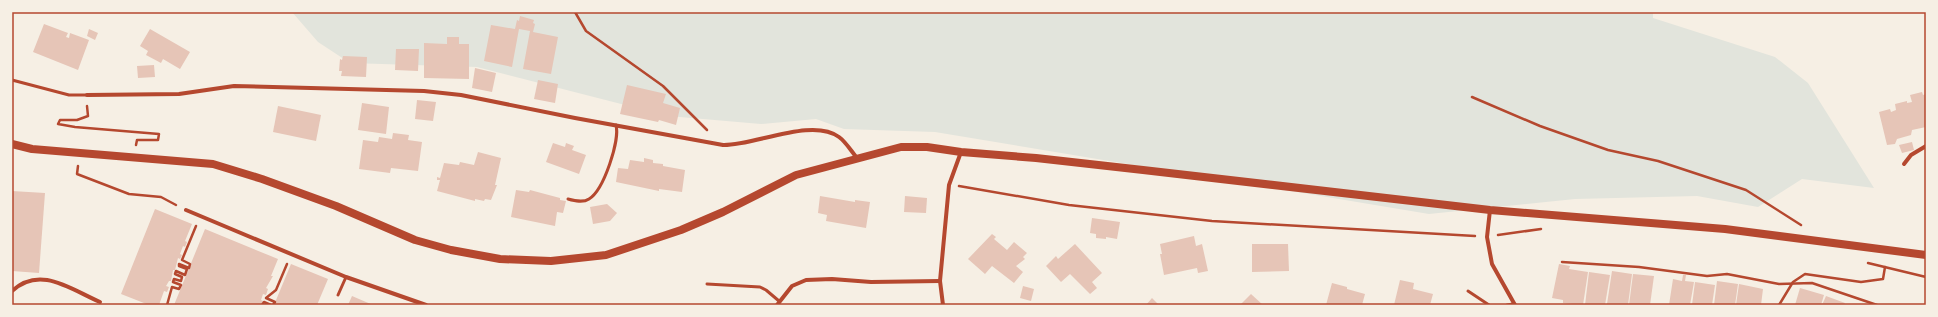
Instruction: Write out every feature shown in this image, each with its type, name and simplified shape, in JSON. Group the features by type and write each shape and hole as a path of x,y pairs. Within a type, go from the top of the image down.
{"main road":[{"path":"12,144 32,149 213,164 262,178 336,206 415,240 451,250 500,259 551,261 606,255 642,245 723,212 796,175 901,147 927,147 962,152 1044,158 1490,210 1726,229 1926,255"}],"street":[{"path":"87,96 179,94 234,86 424,91 461,95 575,118 723,145 734,146 797,131 829,132 843,141 857,158"},
{"path":"1904,164 1912,155 1926,146"},
{"path":"943,305 940,281 949,184 962,152"},
{"path":"186,210 346,277 426,305"},
{"path":"1490,210 1487,237 1492,264 1514,304"},
{"path":"12,291 26,281 46,278 100,302"},
{"path":"778,303 792,286 806,280 832,279 871,282 940,281"}],"lane":[{"path":"12,80 69,95 87,96"},
{"path":"568,199 584,201 591,198 597,191 605,174 616,141 616,125"},
{"path":"338,295 346,277"},
{"path":"707,284 760,287 766,290 778,303"},
{"path":"1468,291 1489,305"},
{"path":"1507,305 1514,304"}],"path":[{"path":"575,12 586,31 663,86 723,145"},
{"path":"87,96 88,116 77,120 60,120 58,124 75,128 159,134 158,140 137,140 138,157"},
{"path":"1472,97 1540,126 1608,150 1658,161 1746,190 1798,222 1818,240"},
{"path":"79,152 77,174 129,194 160,197 186,210"},
{"path":"949,184 1069,205 1212,221 1487,237"},
{"path":"166,305 172,287 179,289 181,285 173,282 174,279 181,282 182,277 175,274 176,271 185,275 187,269 179,266 179,264 189,268 190,264 182,260 195,228"},
{"path":"1562,262 1668,270 1707,276 1727,274 1779,284 1793,282 1812,283 1877,305"},
{"path":"262,305 264,302 272,305 275,302 266,298 276,290 286,265"},
{"path":"1779,305 1793,282 1805,274 1861,282 1883,279 1885,267"}],"shaded area":[{"path":"292,12 1653,12 1653,18 1775,57 1808,83 1874,188 1802,179 1758,207 1697,196 1575,199 1429,214 935,132 844,129 816,119 761,124 668,116 477,67 350,63 318,42"}],"building":[{"path":"520,16 534,20 533,23 535,24 533,32 558,37 551,74 523,69 530,31 519,29 512,67 484,61 491,25 515,29 517,20 519,21"},
{"path":"44,24 68,33 66,37 69,38 70,33 89,40 78,70 33,52"},
{"path":"89,29 98,33 95,40 87,36"},
{"path":"150,29 190,52 180,69 163,59 161,63 146,55 148,51 140,46"},
{"path":"447,37 459,37 459,44 469,44 469,79 424,78 424,43 447,44"},
{"path":"396,49 419,49 418,71 395,70"},
{"path":"343,56 367,57 366,77 341,76 342,71 339,71 340,59 342,60"},
{"path":"154,65 155,77 138,78 137,66"},
{"path":"475,68 496,73 492,92 472,88"},
{"path":"538,80 558,84 555,103 534,99"},
{"path":"627,85 666,94 663,103 680,108 676,125 659,120 658,122 620,114"},
{"path":"1922,92 1923,95 1926,94 1926,127 1912,130 1911,135 1897,139 1895,144 1887,145 1879,112 1890,109 1891,112 1896,110 1895,104 1907,101 1907,103 1912,102 1910,95"},
{"path":"417,100 436,102 433,121 415,119"},
{"path":"362,103 389,107 386,134 358,130"},
{"path":"278,106 321,115 316,141 273,132"},
{"path":"393,133 409,135 408,140 422,142 418,171 391,168 390,173 359,169 363,140 378,142 379,137 392,139"},
{"path":"1912,142 1914,150 1902,153 1899,145"},
{"path":"553,143 565,147 566,143 574,146 572,150 586,155 579,174 546,162"},
{"path":"478,152 501,158 495,185 497,185 491,200 485,199 484,201 475,199 475,201 437,191 440,180 437,180 437,177 440,178 444,163 459,165 460,162 474,165"},
{"path":"644,158 653,160 653,163 663,164 663,166 685,170 682,192 659,189 659,191 616,182 618,168 628,169 630,160 644,162"},
{"path":"516,190 529,192 530,190 566,201 563,213 557,212 555,226 511,217"},
{"path":"12,191 45,193 39,273 12,271"},
{"path":"820,196 855,202 855,200 870,202 866,228 826,221 827,215 818,213"},
{"path":"905,196 927,198 926,213 904,212"},
{"path":"607,204 617,213 610,221 593,224 590,207"},
{"path":"155,209 192,224 185,241 187,242 185,247 183,246 180,254 182,255 180,259 178,258 175,270 173,270 171,281 169,281 166,286 169,287 167,292 164,291 159,305 149,305 121,294"},
{"path":"1092,218 1120,222 1117,239 1106,237 1106,239 1096,238 1096,234 1090,233"},
{"path":"205,229 278,259 271,276 273,276 266,288 268,289 266,295 263,294 261,300 263,301 261,305 174,305"},
{"path":"992,234 996,237 994,239 1007,250 1014,242 1027,253 1023,257 1025,259 1016,266 1023,272 1014,283 992,266 985,274 968,259"},
{"path":"1194,236 1196,246 1202,244 1208,271 1198,273 1197,268 1164,275 1160,254 1162,254 1160,244"},
{"path":"1075,244 1102,273 1092,282 1097,288 1090,294 1070,274 1061,282 1046,266 1056,256 1058,259"},
{"path":"1252,244 1288,244 1289,271 1252,272"},
{"path":"291,264 328,279 317,305 274,305"},
{"path":"1559,264 1570,266 1569,269 1588,272 1583,305 1563,303 1563,300 1552,298"},
{"path":"1612,271 1632,274 1628,305 1607,304"},
{"path":"1589,272 1610,275 1605,305 1585,305"},
{"path":"1633,274 1654,276 1650,305 1629,305"},
{"path":"1683,275 1686,275 1685,281 1694,282 1690,305 1669,305 1673,279 1682,281"},
{"path":"1400,280 1414,283 1413,289 1433,294 1430,305 1394,305"},
{"path":"1717,281 1738,284 1735,305 1714,305"},
{"path":"1695,282 1715,285 1712,305 1692,305"},
{"path":"1332,283 1365,294 1362,305 1326,305"},
{"path":"1739,284 1763,289 1761,305 1736,305"},
{"path":"1023,286 1034,289 1031,301 1020,298"},
{"path":"1800,288 1824,295 1821,305 1795,305"},
{"path":"1251,294 1263,305 1240,305"},
{"path":"352,296 373,305 348,305"},
{"path":"1826,296 1845,303 1844,305 1822,305"},
{"path":"1152,298 1159,305 1146,305"}]}
